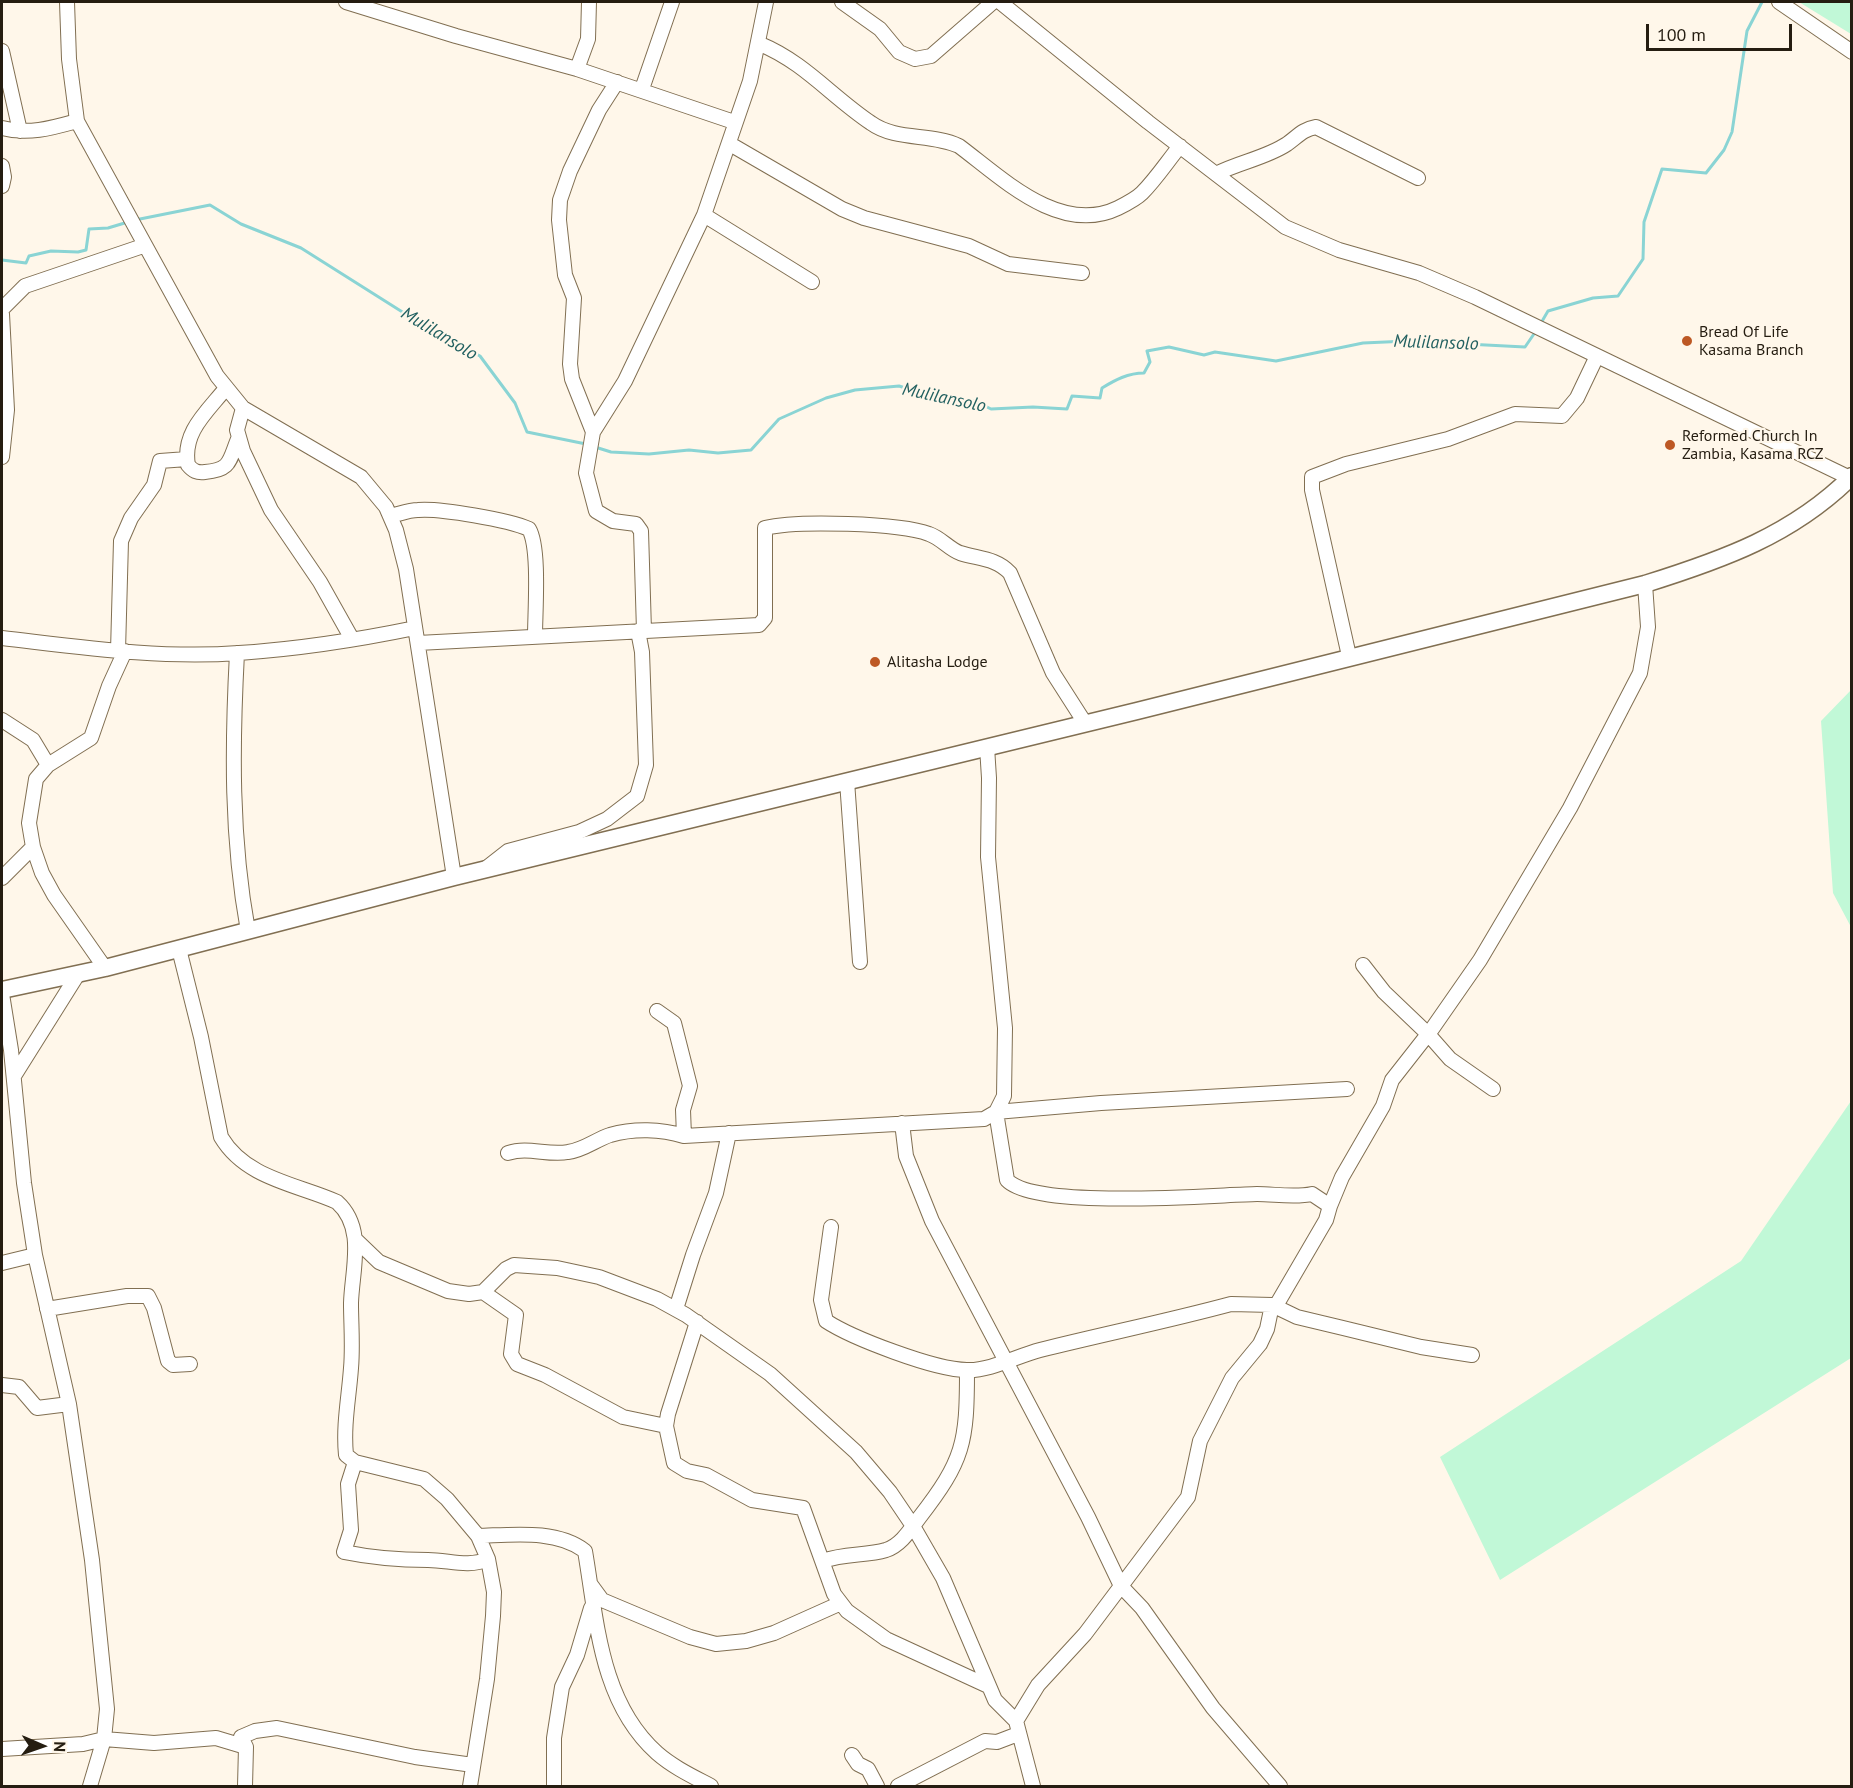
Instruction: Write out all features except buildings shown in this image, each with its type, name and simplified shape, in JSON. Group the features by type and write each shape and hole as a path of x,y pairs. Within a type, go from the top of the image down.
{"main road":[{"path":"2,992 179,950 454,877 1645,584 1722,560 1754,545 1812,509 1851,477"}],"street":[{"path":"67,2 69,59 77,121 143,246 191,332 226,388 243,408 361,477 375,491 390,516 406,569 454,877"},
{"path":"346,2 642,89 734,122"},
{"path":"394,16 398,2"},
{"path":"577,69 588,39 589,2"},
{"path":"642,89 672,2"},
{"path":"485,870 508,850 579,832 607,819 637,796 646,765 641,631 641,531 636,524 613,521 596,511 586,472 591,440 625,381 704,215 730,144 734,122 750,81 760,44 766,2"},
{"path":"842,2 880,29 899,52 915,59 931,56 993,2"},
{"path":"1000,2 1285,227 1339,250 1419,273 1851,477"},
{"path":"1779,2 1851,52"},
{"path":"760,44 790,58 872,124 888,132 944,139 959,146 1042,205 1065,213 1091,215 1107,213 1141,195 1180,146"},
{"path":"2,51 20,131"},
{"path":"591,440 572,379 570,364 574,298 565,275 559,220 560,200 570,171 599,110 617,82"},
{"path":"2,128 20,131 46,130 77,121"},
{"path":"1216,174 1271,152 1301,132 1316,128 1418,178"},
{"path":"730,144 842,209 864,218 969,246 1008,264 1082,273"},
{"path":"2,166 4,177 2,186"},
{"path":"704,215 812,282"},
{"path":"2,309 25,286 143,246"},
{"path":"2,314 7,410 2,457"},
{"path":"1349,656 1312,490 1312,477 1346,464 1448,439 1515,414 1562,416 1577,398 1597,356"},
{"path":"226,388 192,431 187,446 187,459 193,471 221,471 227,466 238,439 238,423 243,408"},
{"path":"238,439 271,510 314,572 352,639"},
{"path":"105,968 54,895 33,847 29,823 33,789 40,773 48,765 91,738 121,651 120,553 124,528 151,491 160,461 187,459"},
{"path":"390,516 416,510 444,511 507,522 529,529 533,535 535,563 536,636"},
{"path":"418,643 764,623 765,528 812,524 914,530 930,534 956,552 1001,563 1010,573 1053,673 1084,723"},
{"path":"1272,1305 1276,1304 1326,1220 1342,1177 1383,1106 1392,1080 1428,1034 1480,960 1570,808 1640,673 1648,627 1645,584"},
{"path":"2,638 121,651 237,653 352,639 415,628"},
{"path":"237,653 232,744 234,818 248,931"},
{"path":"2,720 33,740 48,765"},
{"path":"987,747 988,869 1005,1028 1004,1096 996,1112 1007,1180 1013,1186 1027,1191 1124,1198 1312,1194 1330,1206"},
{"path":"847,781 860,962"},
{"path":"2,878 33,847"},
{"path":"179,950 201,1037 221,1137 228,1149 277,1181 337,1202 345,1209 356,1240 351,1370 344,1435 346,1455 355,1462 424,1479 447,1499 478,1536 488,1559 494,1592 493,1616 487,1679 470,1786"},
{"path":"1362,965 1384,992 1428,1034 1450,1059 1493,1089"},
{"path":"78,974 14,1076 8,1098 35,1255 69,1404 92,1560 107,1709 104,1739 90,1786"},
{"path":"2,992 14,1076"},
{"path":"657,1011 674,1023 690,1086 683,1110 684,1136"},
{"path":"508,1153 522,1149 568,1152 590,1146 610,1136 637,1131 665,1131 684,1136 984,1119 996,1112 1101,1102 1347,1089"},
{"path":"902,1123 906,1156 932,1221 1122,1586 1142,1608 1213,1708 1280,1786"},
{"path":"676,1309 716,1193 729,1133"},
{"path":"831,1227 821,1300 826,1321 931,1365 967,1370 989,1369 1004,1360 1231,1304 1272,1305 1298,1317 1421,1347 1472,1355"},
{"path":"356,1240 379,1262 448,1291 469,1294 483,1292 506,1269 514,1265 529,1265 599,1277 657,1299 676,1309 697,1322 807,1404 856,1452 890,1492 913,1526 943,1578 995,1700 1017,1728 1032,1786"},
{"path":"2,1263 35,1255"},
{"path":"483,1292 516,1315 511,1354 517,1364 545,1375 623,1417 666,1426"},
{"path":"47,1309 127,1296 148,1296 154,1308 168,1360 173,1365 190,1364"},
{"path":"898,1786 984,1741 997,1742 1017,1728 1038,1685 1085,1634 1188,1497 1200,1442 1232,1378 1260,1344 1267,1329 1272,1305"},
{"path":"697,1322 666,1426 672,1456 678,1467 706,1475 752,1500 803,1508 829,1581 841,1603 857,1621 886,1639 988,1686"},
{"path":"823,1561 848,1554 886,1550 903,1539 913,1526 946,1482 959,1456 964,1438 967,1370"},
{"path":"2,1385 19,1387 37,1408 69,1404"},
{"path":"355,1462 348,1484 351,1530 344,1552 392,1560 430,1560 454,1564 478,1564 488,1559"},
{"path":"478,1536 520,1533 572,1541 585,1551 592,1606 603,1660 619,1701 642,1739 675,1767 711,1786"},
{"path":"590,1583 602,1600 690,1637 716,1644 746,1641 774,1633 841,1603"},
{"path":"554,1786 554,1738 562,1687 577,1655 592,1606"},
{"path":"2,1749 82,1744 104,1739 133,1743 226,1740 243,1742 255,1731 277,1728 415,1757 473,1765"},
{"path":"243,1742 245,1786"},
{"path":"852,1755 858,1764 868,1769 877,1786"}],"green space":[{"path":"1799,2 1851,2 1851,34"},
{"path":"1851,690 1851,927 1833,893 1821,721"},
{"path":"1851,1101 1851,1358 1500,1580 1440,1457 1741,1261"}],"waterway":[{"name":"Mulilansolo","path":"1541,323 1548,311 1593,298 1618,296 1643,259 1644,222 1662,169 1706,173 1724,150 1732,132 1747,31 1762,2"},
{"name":"Mulilansolo","path":"135,220 210,205 241,224 301,248 423,325 480,356 515,403 527,432 586,444"},
{"name":"Mulilansolo","path":"2,260 26,263 29,256 51,251 86,250 89,229 108,228 128,222"},
{"name":"Mulilansolo","path":"595,447 611,452 649,454 689,450 718,453 751,450 779,419 826,398 855,390 899,386 925,394 975,401 991,409 1033,407 1067,409 1072,396 1100,398 1102,388 1107,385 1127,376 1144,373 1150,362 1147,351 1169,347 1204,355 1215,352 1276,361 1363,343 1408,341 1525,347 1536,331"}],"place":[{"name":"Bread Of Life Kasama Branch","path":"1687,341"},
{"name":"Reformed Church In Zambia, Kasama RCZ","path":"1670,445"},
{"name":"Alitasha Lodge","path":"875,662"}]}
